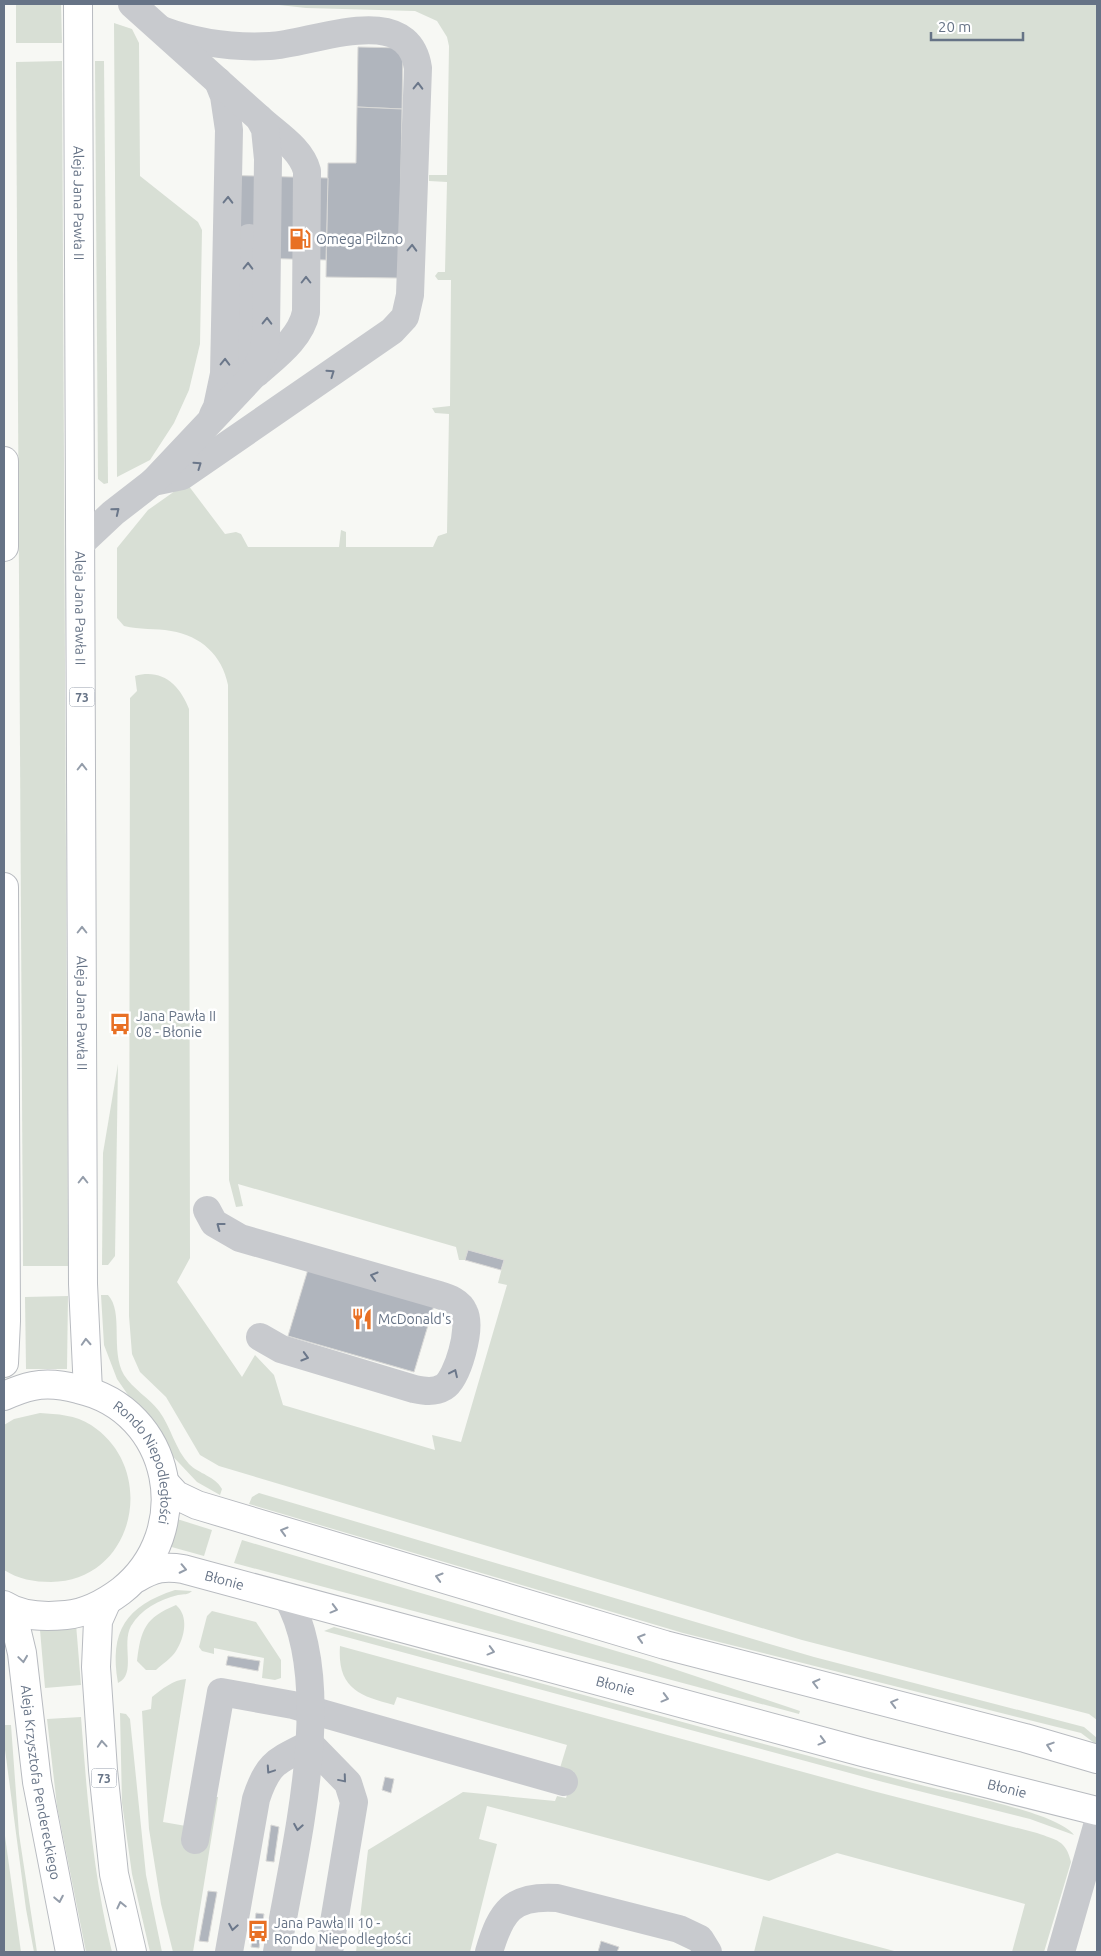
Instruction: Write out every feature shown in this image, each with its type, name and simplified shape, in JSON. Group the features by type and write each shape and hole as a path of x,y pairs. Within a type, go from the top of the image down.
{"main road":[{"name":"Aleja Jana Pawła II","path":"78,4 83,1275 88,1391"},
{"path":"4,461 4,547"},
{"path":"4,887 6,1293 4,1363"},
{"name":"Rondo Niepodległości","path":"4,1396 33,1386 61,1385 88,1391 116,1405 140,1426 156,1453 165,1483 166,1508 162,1534 152,1557 137,1578 106,1602 76,1614 45,1617 8,1608"},
{"path":"165,1483 176,1495 197,1506 665,1645 1017,1736 1097,1759"},
{"name":"Błonie","path":"137,1578 154,1568 168,1567 287,1597 866,1753 1097,1811"},
{"name":"73","path":"106,1602 98,1621 96,1666 114,1874 132,1952"},
{"name":"Aleja Krzysztofa Pendereckiego","path":"8,1608 22,1653 37,1782 70,1952"}],"lane":[{"path":"80,544 113,513 153,482 252,377 277,356 304,324 306,312 307,171 304,162 298,152 132,4"},
{"path":"153,482 182,476 392,331 405,317 410,295 418,68 412,45 401,36 372,27 338,31 295,43 245,47 189,40 162,30"},
{"path":"207,425 217,407 224,374 229,130 226,104 218,81"},
{"path":"232,399 243,375 246,348 250,150 247,115 259,117"},
{"path":"252,377 264,352 266,334 268,159 265,130 259,117"},
{"path":"207,1210 214,1223 240,1238 439,1295 459,1304 466,1319 464,1340 456,1370 445,1386 431,1391 414,1389 281,1350 260,1337"},
{"path":"277,1952 310,1744 309,1678 302,1629 287,1597"},
{"path":"195,1840 221,1692 310,1710 564,1782"},
{"path":"229,1952 256,1799 262,1782 274,1763 310,1744"},
{"path":"310,1744 348,1783 354,1802 328,1952"},
{"path":"1061,1952 1097,1826"},
{"path":"489,1952 496,1927 503,1915 526,1899 540,1897 557,1898 679,1929 700,1939 708,1952"}],"shaded area":[{"path":"16,4 61,4 62,43 16,43"},
{"path":"270,4 1097,4 1097,1720 1089,1714 802,1640 219,1466 200,1455 166,1397 140,1372 132,1354 129,1316 130,698 137,691 135,676 154,674 169,680 181,693 189,709 190,1258 177,1282 242,1377 255,1355 274,1375 283,1405 435,1450 432,1435 461,1442 507,1285 498,1283 504,1260 468,1250 465,1260 459,1260 456,1247 238,1184 243,1206 236,1207 229,1180 228,685 221,665 201,642 192,637 171,631 124,626 117,618 117,548 148,510 182,486 188,485 225,534 236,532 241,534 248,547 339,547 341,530 346,532 346,547 433,547 438,536 447,533 449,414 435,413 432,408 450,406 451,280 438,280 435,276 438,272 445,272 447,182 429,181 429,175 447,175 449,46 447,37 437,21 415,11 306,8"},
{"path":"114,23 132,29 139,43 140,176 198,222 202,230 200,344 189,390 174,423 150,460 117,477"},
{"path":"62,61 68,1266 23,1266 16,62"},
{"path":"95,61 104,61 108,483 104,484 98,479"},
{"path":"118,1064 115,1256 108,1265 102,1265 103,1153"},
{"path":"101,1295 108,1295 113,1302 118,1355 124,1375 159,1411 180,1452 189,1464 219,1485 222,1489 220,1495 197,1482 164,1447 117,1379 104,1345"},
{"path":"68,1296 67,1369 26,1369 25,1297"},
{"path":"40,1413 73,1417 91,1425 112,1444 125,1468 130,1494 128,1520 118,1543 102,1563 80,1577 51,1582 26,1579 4,1570 4,1425 14,1419"},
{"path":"259,1493 814,1657 1084,1727 1097,1738 1097,1745 1081,1733 683,1633 249,1504 252,1497"},
{"path":"174,1518 212,1530 204,1556 168,1546"},
{"path":"242,1540 650,1661 800,1711 799,1714 234,1563"},
{"path":"175,1590 192,1591 151,1606 131,1626 127,1641 127,1673 124,1679 118,1683 116,1649 119,1635 125,1623 144,1604 158,1596"},
{"path":"176,1605 183,1615 182,1639 172,1656 156,1670 146,1670 137,1661 140,1641 146,1626 157,1615"},
{"path":"212,1611 256,1622 281,1660 281,1678 275,1680 262,1678 264,1658 214,1648 214,1654 202,1651 199,1647 207,1616"},
{"path":"76,1624 81,1685 45,1688 40,1630"},
{"path":"334,1627 774,1747 1003,1804 1047,1819 1064,1827 1074,1835 1030,1819 883,1782 324,1631"},
{"path":"340,1646 1055,1839 1066,1849 1071,1862 1044,1952 1012,1952 1025,1904 837,1853 769,1881 487,1806 479,1839 497,1844 470,1952 356,1952 368,1850 463,1792 555,1801 557,1796 566,1798 574,1772 560,1768 567,1745 397,1697 394,1705 370,1698 353,1688 347,1681 342,1672"},
{"path":"186,1679 163,1822 186,1826 215,1797 218,1797 193,1952 173,1952 161,1904 149,1829 142,1711 151,1709 152,1697 160,1691 172,1683"},
{"path":"120,1713 126,1714 130,1719 146,1875 162,1952 150,1952 132,1874 122,1803"},
{"path":"81,1717 95,1865 112,1952 86,1952 57,1806 47,1719"},
{"path":"5,1725 11,1725 19,1834 37,1952 34,1952 26,1909 4,1742"},
{"path":"4,1829 21,1952 4,1952"},
{"path":"763,1916 898,1952 754,1952"}],"building":[{"path":"358,47 403,48 402,109 357,107"},
{"path":"357,107 402,109 399,278 326,277 328,163 356,163"},
{"path":"218,175 328,178 326,260 216,257"},
{"path":"468,1250 504,1260 501,1270 465,1260"},
{"name":"McDonald's","path":"309,1266 435,1302 414,1372 288,1336"},
{"path":"228,1656 260,1661 258,1671 226,1665"},
{"path":"385,1777 394,1779 391,1793 382,1790"},
{"path":"271,1825 279,1827 274,1862 266,1861"},
{"path":"208,1891 217,1892 208,1942 199,1941"},
{"path":"256,1913 264,1914 259,1948 251,1947"},
{"path":"601,1941 619,1947 617,1952 598,1952"}],"place":[{"name":"Omega Pilzno","path":"300,239"},
{"name":"Jana Pawła II 08 - Błonie","path":"120,1024"},
{"name":"McDonald's","path":"362,1319"},
{"name":"Jana Pawła II 10 - Rondo Niepodległości","path":"258,1931"}]}
